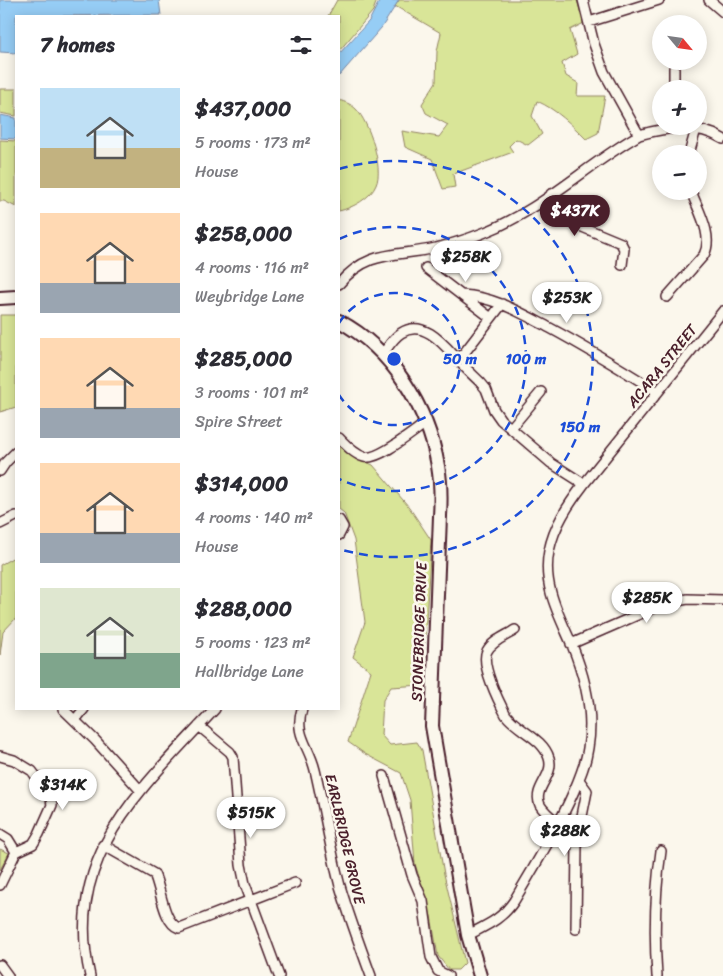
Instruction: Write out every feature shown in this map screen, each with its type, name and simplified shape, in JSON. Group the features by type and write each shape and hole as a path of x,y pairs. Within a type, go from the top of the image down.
{"street":[{"path":"583,0 594,44 604,72 638,135"},
{"path":"589,22 659,0"},
{"path":"709,0 723,12"},
{"path":"707,131 723,139"},
{"path":"340,283 349,272 368,260 435,248 462,241 515,218 622,144 638,135 652,132"},
{"path":"551,194 564,218 621,243 624,249 622,265"},
{"path":"666,298 704,255 707,249 707,237 693,200"},
{"path":"426,268 491,318"},
{"path":"462,295 479,296 502,304 580,344 658,392"},
{"path":"0,298 15,298"},
{"path":"458,361 502,304"},
{"name":"ACARA STREET","path":"468,935 494,922 506,913 559,824 579,780 588,749 590,723 586,687 571,644 552,600 548,574 549,552 554,531 565,510 584,484 723,311"},
{"name":"STONEBRIDGE DRIVE","path":"340,322 382,354 410,391 422,412 438,467 441,488 432,726 468,935 477,975"},
{"path":"382,354 399,334 413,329 424,330 434,336 482,382 494,410 501,420 551,463 584,484"},
{"path":"511,428 541,392"},
{"path":"340,439 359,454 370,458 377,456 426,423"},
{"path":"0,471 15,453"},
{"path":"0,524 15,516"},
{"path":"340,522 343,527 340,534"},
{"path":"571,644 665,603 688,599 723,600"},
{"path":"515,630 491,646 487,651 484,661 510,721 541,745 549,756 551,763 550,771 539,790 538,798 543,809 559,824"},
{"path":"64,710 140,790"},
{"path":"75,720 83,710"},
{"path":"90,976 83,935 84,918 92,873 103,845 112,828 140,790 214,710"},
{"name":"EARLBRIDGE GROVE","path":"302,710 299,718 300,731 313,761 340,884 371,976"},
{"path":"199,726 230,752 233,757 241,865 250,899 279,976"},
{"path":"0,756 14,760 32,771 51,799 52,806 39,834 32,844 16,852 0,885"},
{"path":"384,776 412,875 423,901 431,957 438,971 448,976"},
{"path":"576,929 578,841 587,791 579,780"},
{"path":"0,834 8,839 16,852"},
{"path":"103,845 154,874 158,881 160,894 169,919 179,928 295,882"},
{"path":"656,976 657,876 662,851"},
{"path":"0,965 8,976"}],"green space":[{"path":"337,0 377,0 373,11 340,50 340,15 329,15"},
{"path":"399,0 577,0 584,23 570,30 577,54 562,63 566,76 578,83 577,96 605,96 598,133 586,139 557,113 537,101 532,116 542,134 528,145 516,139 509,146 513,152 453,174 455,187 443,189 432,159 405,147 402,131 439,137 448,125 426,113 422,104 436,82 437,51 441,33 395,6"},
{"path":"0,89 15,89 15,116 0,113"},
{"path":"340,100 352,106 361,115 370,134 377,157 378,177 374,190 366,198 350,208 340,211"},
{"path":"0,140 15,141 15,206 0,201"},
{"path":"0,315 15,315 15,407 0,412"},
{"path":"340,446 352,456 373,465 409,507 431,540 422,685 391,687 383,700 381,735 390,745 417,742 422,750 444,874 465,963 458,970 449,970 438,956 431,916 415,864 410,800 401,773 365,754 348,742 371,671 353,657 365,622 354,540 344,513 340,510"},
{"path":"15,557 15,619 3,632 0,655 0,565"},
{"path":"0,849 9,853 0,870"}],"water":[{"path":"0,0 159,0 161,15 15,15 15,53 0,52"},
{"path":"380,0 399,0 382,27 340,75 340,53 369,21"},
{"path":"0,115 15,118 15,139 0,138"}]}
